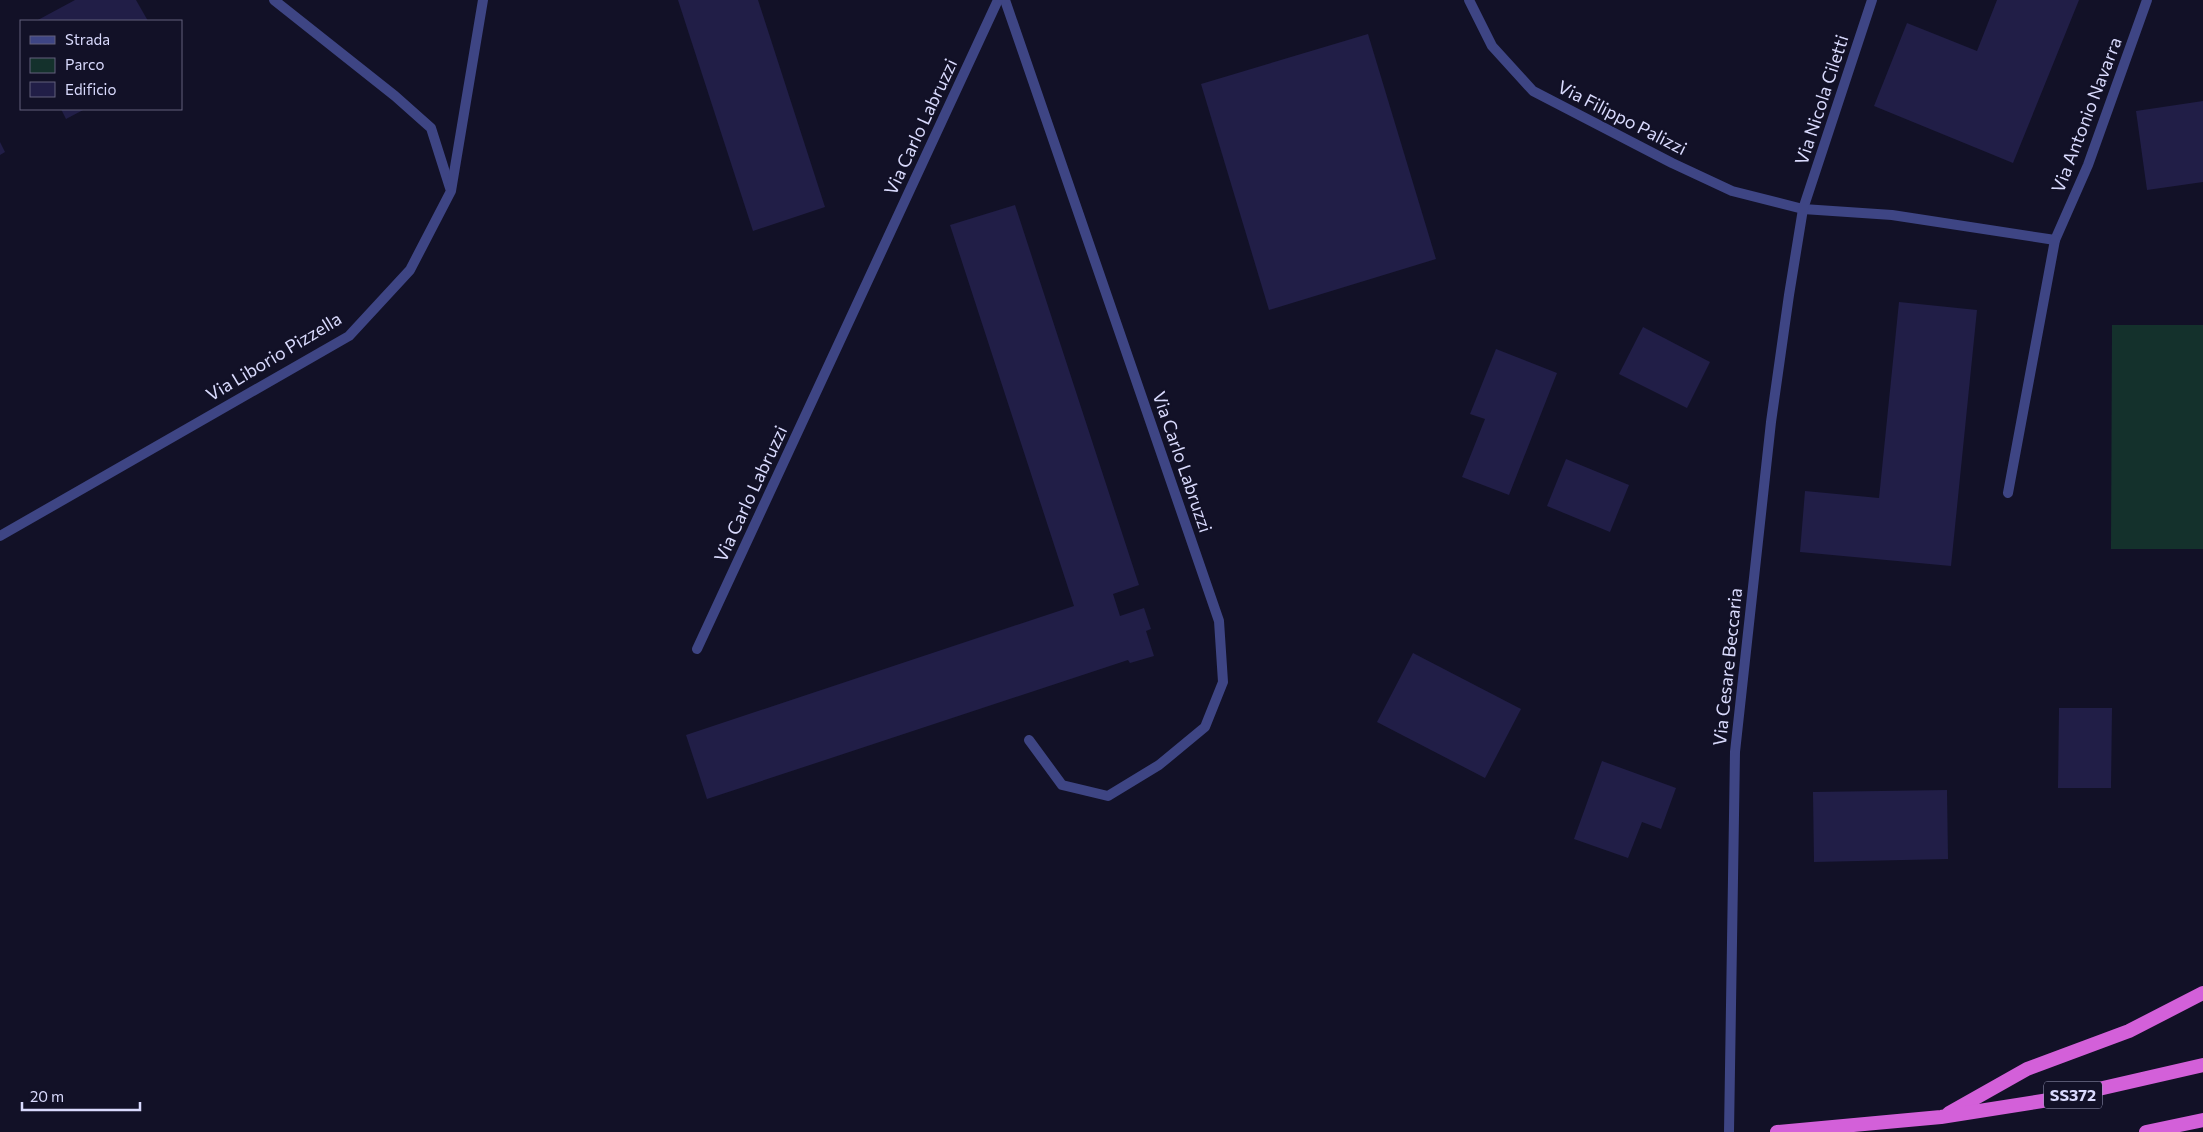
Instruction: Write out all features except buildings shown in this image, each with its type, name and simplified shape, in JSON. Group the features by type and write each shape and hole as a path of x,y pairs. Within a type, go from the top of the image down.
{"highway":[{"path":"1941,1117 2027,1069 2129,1031 2203,993"},
{"name":"SS372","path":"1777,1132 1941,1117 2054,1099 2203,1065"},
{"path":"2146,1132 2203,1120"}],"street":[{"path":"274,0 396,96 431,128 451,191"},
{"name":"Via Liborio Pizzella","path":"0,536 349,336 410,270 451,191 483,0"},
{"name":"Via Carlo Labruzzi","path":"697,649 998,0"},
{"name":"Via Carlo Labruzzi","path":"1005,0 1219,622 1223,682 1205,727 1159,765 1108,796 1062,785 1029,740"},
{"name":"Via Filippo Palizzi","path":"1469,0 1492,46 1533,91 1672,163 1732,191 1803,209"},
{"name":"Via Nicola Ciletti","path":"1803,209 1872,0"},
{"name":"Via Antonio Navarra","path":"2008,493 2055,240 2088,165 2147,0"},
{"path":"1803,209 1892,215 2055,240"},
{"name":"Via Cesare Beccaria","path":"1729,1132 1732,1040 1735,752 1771,422 1803,209"}],"green space":[{"path":"2112,325 2203,325 2203,549 2111,549"}]}
